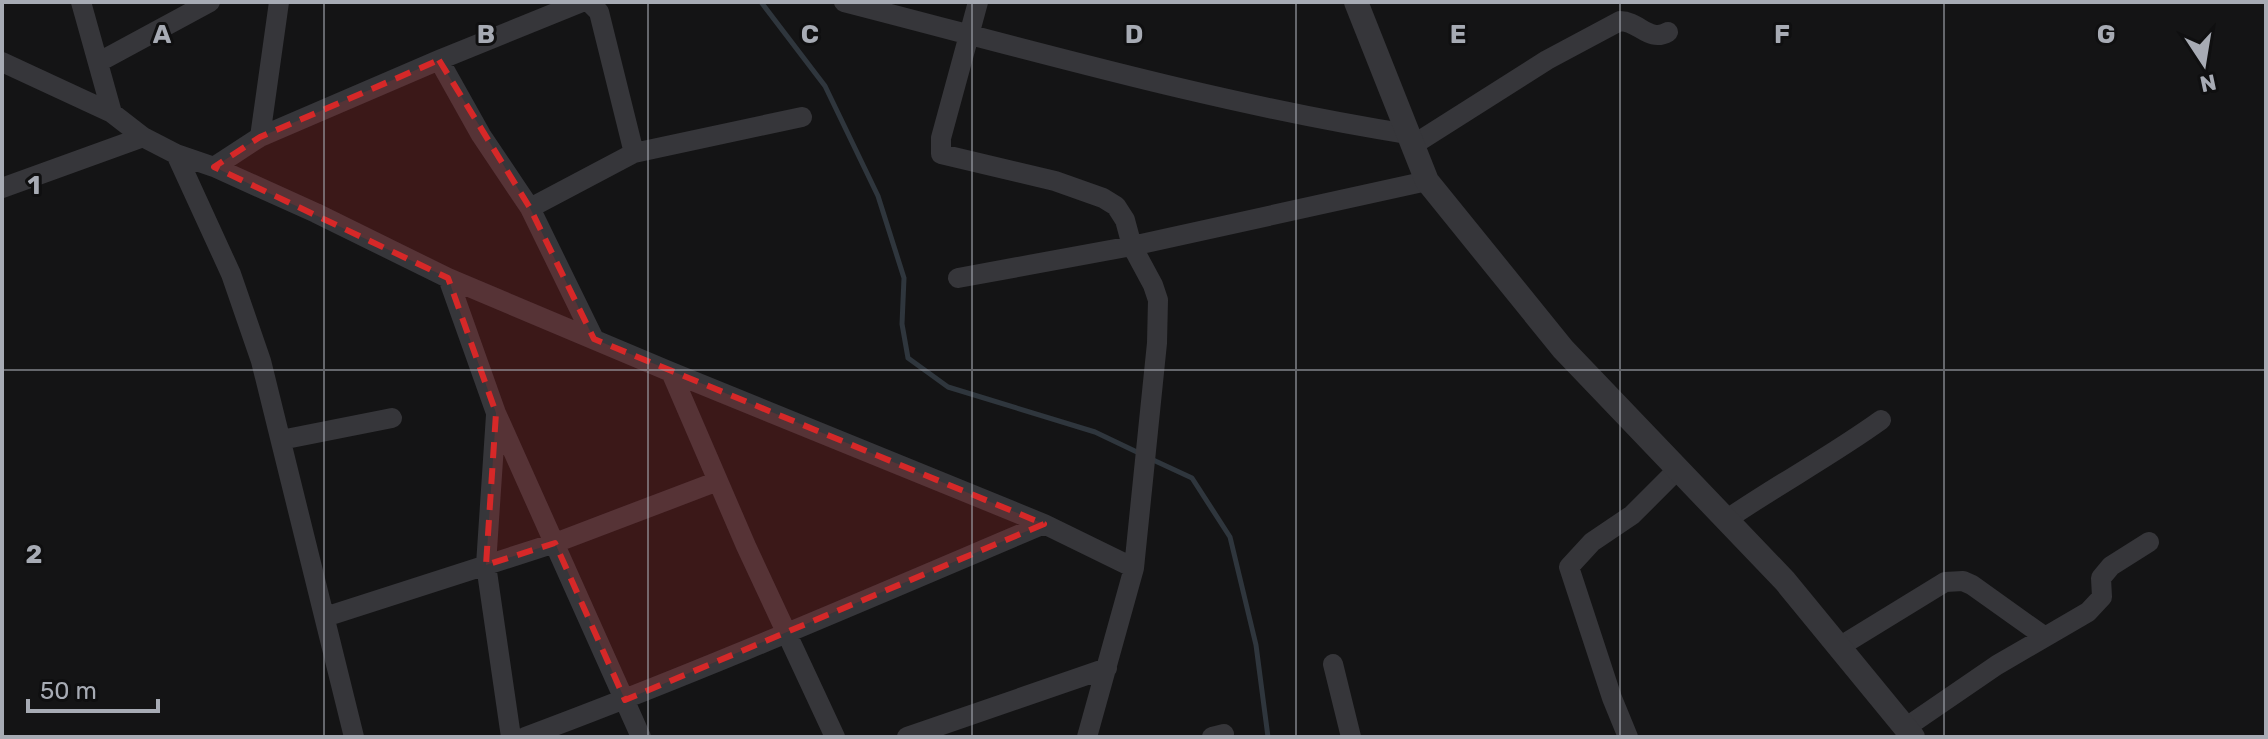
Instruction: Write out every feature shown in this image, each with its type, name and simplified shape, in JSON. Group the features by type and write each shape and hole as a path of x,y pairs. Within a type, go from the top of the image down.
{"street":[{"path":"81,2 112,113"},
{"path":"99,62 210,2"},
{"path":"260,137 279,2"},
{"path":"214,167 260,137 582,2"},
{"path":"589,2 599,12 634,153"},
{"path":"844,2 1173,87 1410,140 1620,21 1629,21 1653,36 1668,32"},
{"path":"978,2 941,138 941,154 1055,181 1103,198 1116,206 1125,220 1132,246 1158,300 1134,568 1087,737"},
{"path":"1356,2 1427,181 1563,349 1785,581 1909,732 1997,665 2088,612 2102,597 2101,578 2111,566 2149,542"},
{"path":"439,60 481,135 530,208 594,339"},
{"path":"2,62 112,113 143,137 176,154 214,167 448,278 1044,524 1134,568"},
{"path":"530,208 634,153 802,117"},
{"path":"2,188 143,137"},
{"path":"176,154 231,274 261,361 354,737"},
{"path":"958,278 1132,246 1427,181"},
{"path":"448,278 496,413 641,737"},
{"path":"671,372 835,737"},
{"path":"496,413 486,565 511,737"},
{"path":"281,440 392,418"},
{"path":"1726,520 1771,488 1839,451 1881,420"},
{"path":"1628,737 1569,567 1592,542 1632,515 1677,470"},
{"path":"325,617 555,543 718,481"},
{"path":"525,737 625,700 1044,524"},
{"path":"1839,647 1896,610 1954,580 1972,585 2045,637"},
{"path":"1333,664 1351,737"},
{"path":"907,737 1107,668"}],"highlighted area":[{"path":"439,60 530,208 594,339 1044,524 625,700 555,543 486,565 496,413 448,278 214,167 260,137"}],"waterway":[{"path":"761,2 825,86 878,196 904,278 902,324 908,358 948,387 1095,432 1139,453"},
{"path":"1151,459 1192,478 1230,537 1256,645 1268,737"}]}
